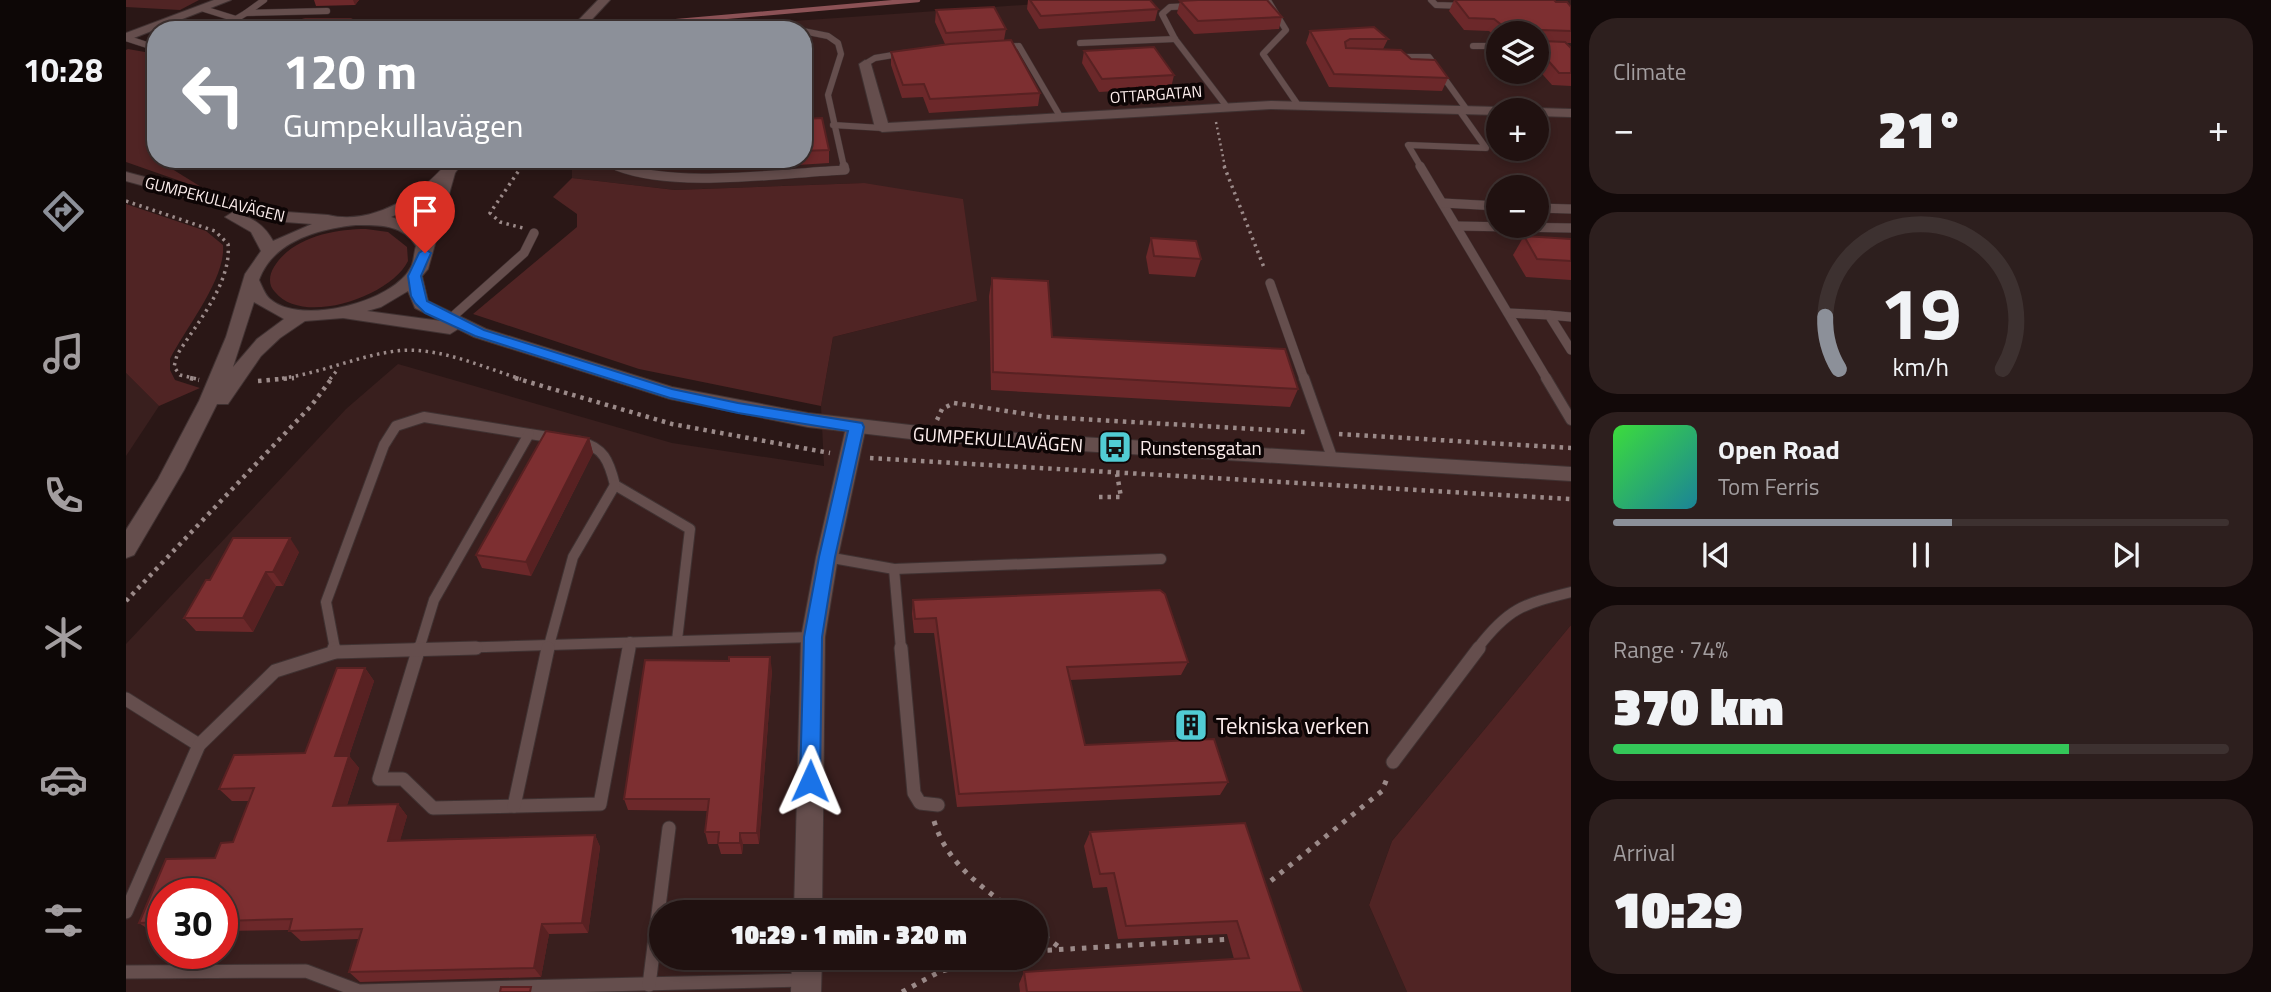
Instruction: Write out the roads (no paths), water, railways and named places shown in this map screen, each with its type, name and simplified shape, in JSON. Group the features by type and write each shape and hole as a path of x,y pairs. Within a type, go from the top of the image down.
{"street":[{"path":"172,21 225,0"},
{"path":"584,21 604,0"},
{"path":"126,38 147,30"},
{"path":"865,64 882,128"},
{"name":"OTTARGATAN","path":"882,128 1298,105 1486,111"},
{"path":"1549,112 1571,113"},
{"path":"368,220 412,204 430,191 451,168"},
{"path":"252,282 257,298 264,305 286,314 301,316 335,314 382,299 401,288 414,276 423,260 424,246 453,168"},
{"name":"GUMPEKULLAVÄGEN","path":"126,176 272,216 347,221"},
{"name":"GUMPEKULLAVÄGEN","path":"126,187 250,224 263,233 270,252"},
{"path":"168,480 220,376 257,267 270,252 305,232 347,221 368,220 405,227 417,235 424,246"},
{"name":"GUMPEKULLAVÄGEN","path":"414,276 417,296 421,303 480,333 670,393 738,408 856,427 936,435 1571,474"},
{"name":"GUMPEKULLAVÄGEN","path":"335,314 404,320 480,333"},
{"path":"126,549 250,354 267,337 301,316"},
{"path":"808,900 813,637 827,557 856,427"}],"lane":[{"path":"232,21 264,0"},
{"path":"1431,0 1436,5 1478,6"},
{"path":"1244,3 1269,2 1286,30 1263,54 1298,105"},
{"path":"1207,5 1170,7 1162,15 1220,108"},
{"path":"204,9 236,19"},
{"path":"246,13 327,11"},
{"path":"623,168 647,176 691,178 845,170 828,95 841,54 838,43 828,36 812,33"},
{"path":"126,38 147,45"},
{"path":"1080,43 1175,39"},
{"path":"992,48 1019,46 1061,118"},
{"path":"1473,46 1486,46"},
{"path":"865,64 875,58 910,53"},
{"path":"1387,57 1429,57 1486,148 1408,145 1568,409 1571,420"},
{"path":"833,125 882,128"},
{"path":"1443,203 1486,205"},
{"path":"1549,208 1571,209"},
{"path":"1456,226 1571,229"},
{"path":"450,319 524,253 534,233"},
{"path":"1270,283 1333,460"},
{"path":"1508,313 1571,317"},
{"path":"1549,315 1571,350"},
{"path":"335,652 326,602 384,445 396,426 424,417 596,444 608,457 615,485 573,557 549,644 514,806"},
{"path":"529,434 434,600 379,779 403,779 433,808 600,804 630,642"},
{"path":"615,485 690,529 677,640"},
{"path":"827,557 894,569 1161,559"},
{"path":"894,569 914,793 920,803 934,806"},
{"path":"1394,762 1494,626 1525,604 1571,592"},
{"path":"126,912 199,745 275,671 335,652 813,637"},
{"path":"126,699 199,745"},
{"path":"649,985 669,828"},
{"path":"126,972 306,971 359,991 803,980"}],"waterway":[{"path":"678,21 918,0"}],"place":[{"name":"Runstensgatan","path":"1115,447"},
{"name":"Tekniska verken","path":"1191,725"}]}
